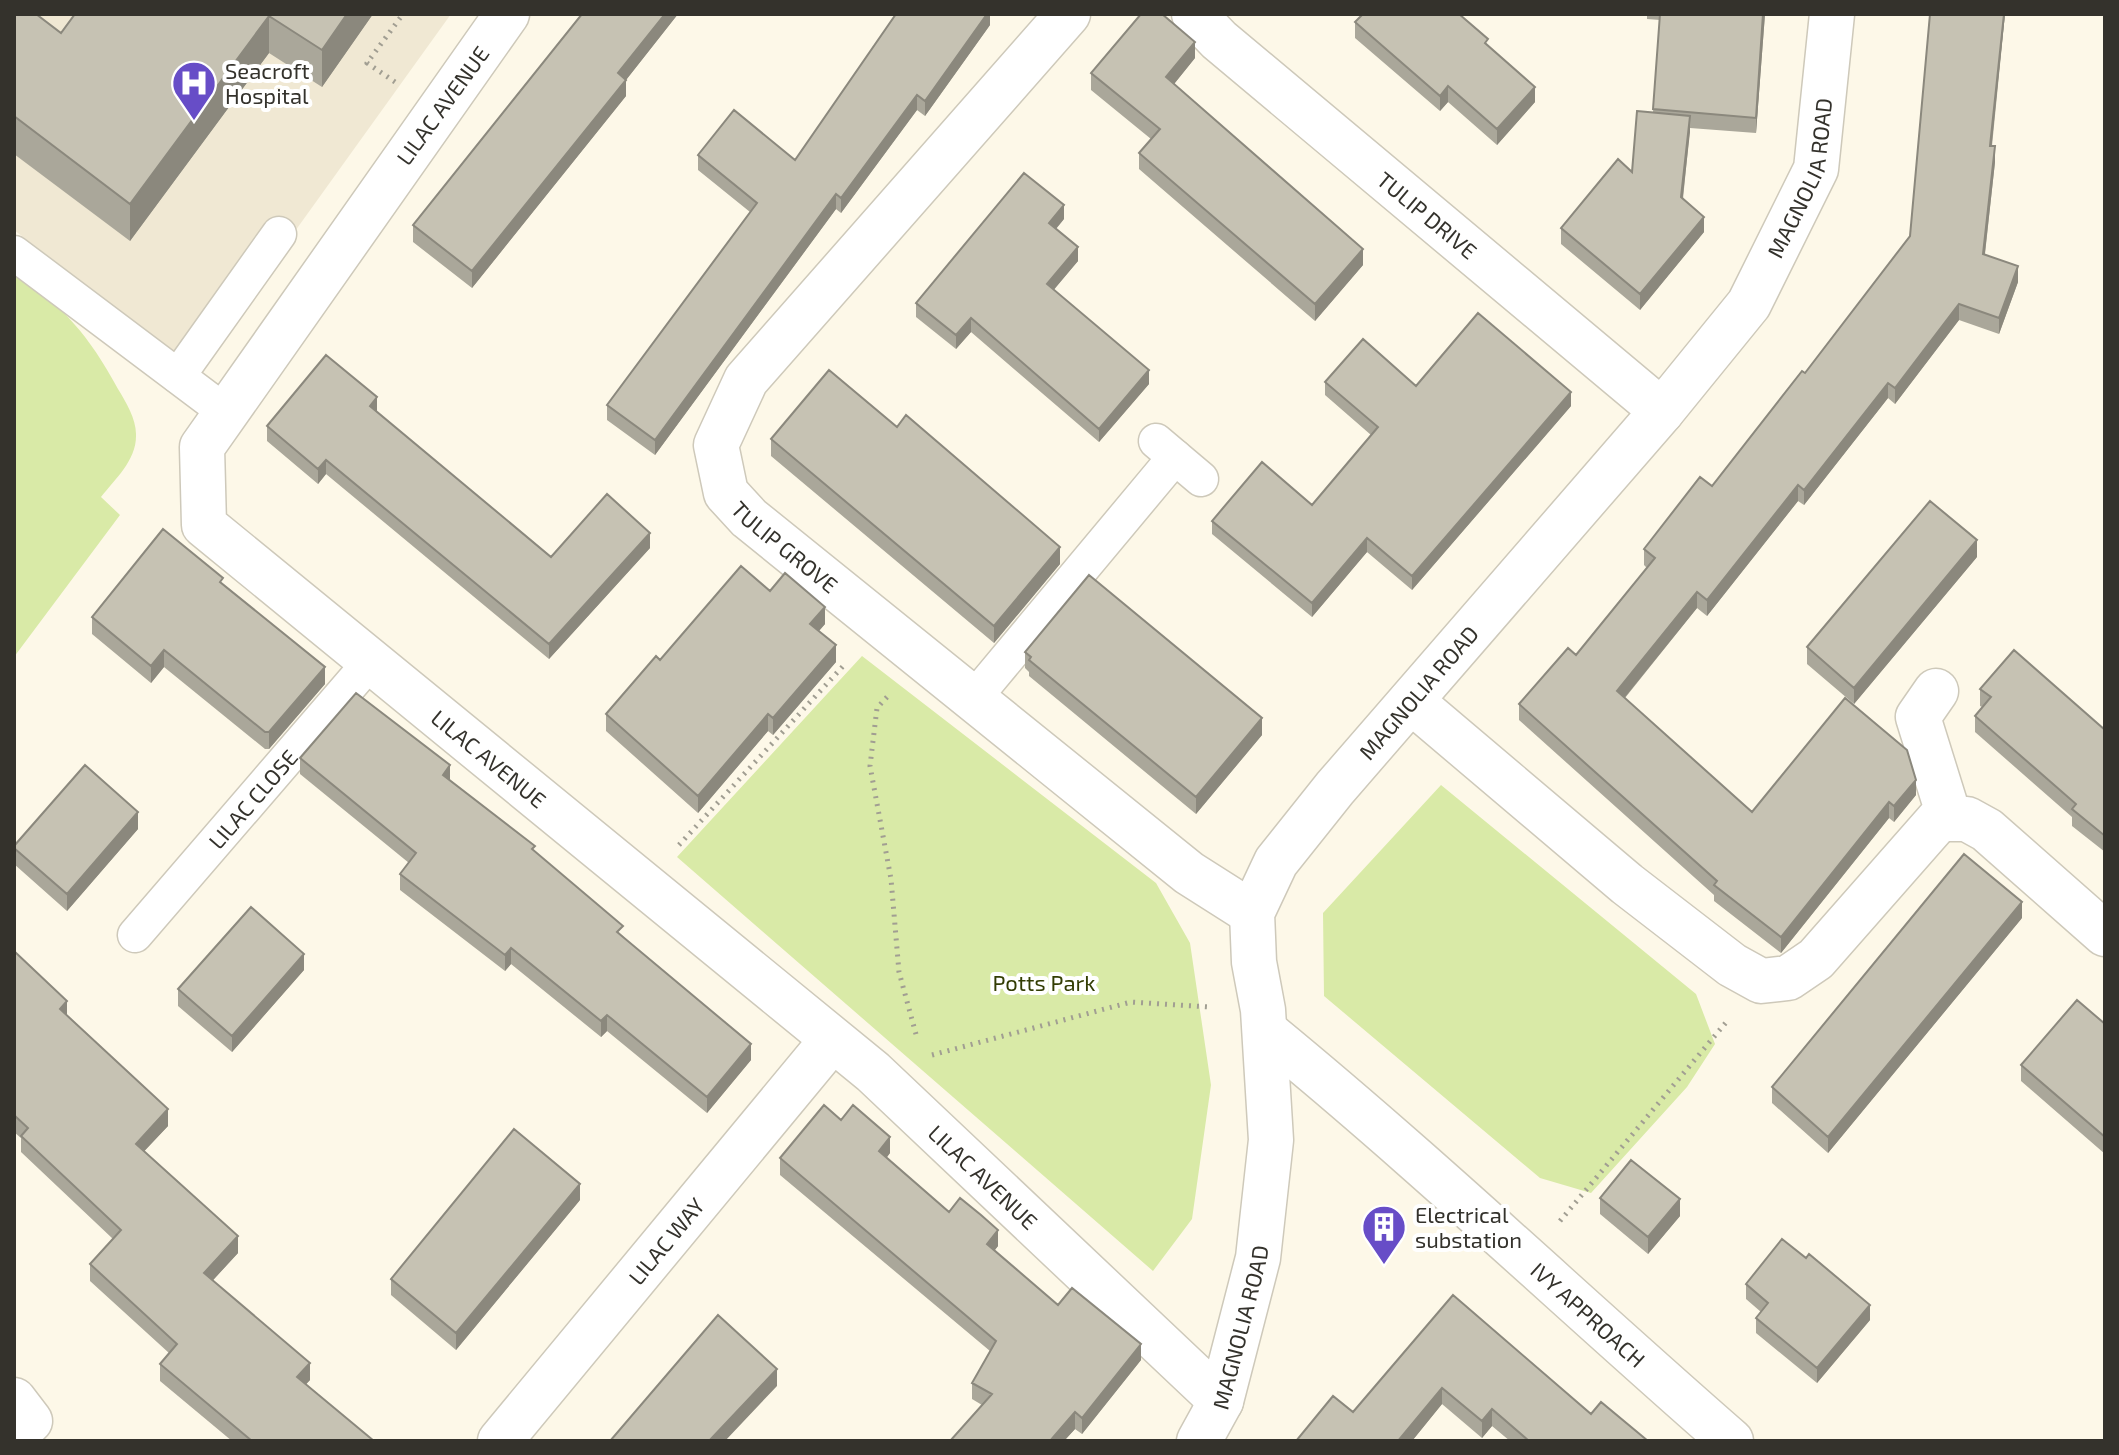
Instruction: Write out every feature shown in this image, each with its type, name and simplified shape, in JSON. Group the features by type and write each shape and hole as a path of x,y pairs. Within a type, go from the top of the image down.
{"street":[{"name":"LILAC AVENUE","path":"507,14 432,116 228,414 202,447 204,525 873,1072 1221,1401"},
{"name":"TULIP GROVE","path":"1068,14 746,380 716,445 726,493 749,518 1189,873 1252,913"},
{"name":"TULIP DRIVE","path":"1194,14 1230,50 1662,411"},
{"name":"MAGNOLIA ROAD","path":"1199,1441 1221,1401 1258,1258 1271,1140 1264,1020 1254,962 1252,913 1276,862 1662,411 1749,304 1816,169 1832,14"},
{"path":"1411,701 1627,884 1732,965 1761,981 1788,978 1816,959 1947,810 1918,717 1936,691"},
{"path":"1940,819 1967,819 1987,830 2105,934"},
{"name":"IVY APPROACH","path":"1264,1020 1526,1262 1731,1441"},
{"name":"LILAC WAY","path":"500,1441 832,1040"}],"lane":[{"path":"178,376 279,234"},
{"path":"14,253 228,414"},
{"path":"974,698 1165,449 1201,479"},
{"name":"LILAC CLOSE","path":"135,935 371,661"}],"path":[{"path":"403,14 367,63 411,94 432,116"},
{"path":"643,885 882,624"},
{"path":"919,655 877,708 870,766 891,879 899,972 922,1058"},
{"path":"1526,1262 1761,981"},
{"path":"873,1072 1131,1002 1264,1020"}],"shaded area":[{"name":"Seacroft Hospital","path":"14,14 451,14 196,369 14,230"}],"green space":[{"path":"14,270 61,310 85,337 127,405 136,434 129,461 101,497 120,515 14,657"},
{"name":"Potts Park","path":"862,656 1156,883 1190,943 1211,1085 1192,1219 1153,1271 677,857"},
{"path":"1441,785 1696,994 1715,1044 1687,1087 1591,1193 1540,1178 1324,996 1323,913"}],"building":[{"path":"14,14 36,14 61,33 75,14 347,14 322,50 269,16 130,204 14,116"},
{"path":"582,14 665,14 618,73 626,80 472,271 413,225"},
{"path":"896,14 987,14 925,101 917,95 841,198 836,194 655,440 607,405 757,203 698,155 734,110 795,160"},
{"path":"1141,14 1162,14 1195,42 1166,77 1363,249 1315,304 1139,153 1160,129 1091,73"},
{"path":"1363,14 1459,14 1488,39 1485,43 1535,87 1497,129 1448,86 1440,96 1355,22"},
{"path":"1660,14 1763,14 1756,118 1653,109"},
{"path":"1930,14 2004,14 1990,146 1995,146 1983,254 2018,266 1999,318 1959,304 1895,388 1888,383 1804,490 1798,485 1707,600 1697,592 1617,691 1752,812 1845,698 1907,750 1916,780 1894,806 1889,802 1781,937 1714,885 1717,881 1519,704 1568,648 1576,655 1655,558 1644,549 1700,477 1712,486 1802,371 1805,373 1910,236"},
{"path":"1637,111 1690,116 1681,197 1704,217 1640,294 1561,228 1618,159 1632,172"},
{"path":"1024,173 1064,205 1049,223 1078,247 1047,284 1149,370 1099,429 971,318 956,335 916,303"},
{"path":"1478,313 1571,392 1412,576 1367,538 1312,603 1212,521 1262,462 1312,505 1378,427 1325,382 1363,339 1416,386"},
{"path":"326,355 377,397 370,406 551,557 607,494 650,533 549,644 326,460 318,469 267,426"},
{"path":"829,370 897,427 906,415 1060,547 994,626 771,439"},
{"path":"1930,501 1977,540 1854,688 1807,647"},
{"path":"163,529 223,578 220,582 325,667 269,732 265,732 164,650 151,666 92,617"},
{"path":"741,566 770,591 785,573 825,607 810,624 836,645 773,718 768,714 698,796 606,714 656,656 660,660"},
{"path":"1089,575 1262,718 1196,797 1029,660 1031,657 1025,652"},
{"path":"2014,650 2105,730 2105,836 2072,809 2076,804 1975,716 1991,697 1980,689"},
{"path":"356,693 450,765 443,775 535,846 532,849 623,926 617,932 751,1044 707,1097 607,1015 601,1021 511,948 505,955 400,874 416,853 300,758"},
{"path":"85,765 138,812 67,894 14,846"},
{"path":"1964,854 2022,902 1828,1137 1772,1087"},
{"path":"251,907 304,954 232,1036 178,989"},
{"path":"14,951 67,1001 60,1009 168,1109 136,1144 238,1236 204,1273 310,1363 297,1377 374,1441 252,1441 160,1364 177,1344 90,1264 121,1230 21,1136 28,1128 14,1115"},
{"path":"2077,1000 2105,1024 2105,1137 2021,1065"},
{"path":"824,1105 841,1120 853,1105 890,1137 879,1151 949,1212 960,1198 981,1215 998,1230 987,1244 1058,1305 1072,1288 1141,1344 1082,1418 1075,1412 1050,1441 950,1441 992,1394 972,1383 996,1341 780,1158"},
{"path":"514,1129 580,1184 456,1333 391,1279"},
{"path":"1631,1160 1680,1199 1648,1237 1600,1198"},
{"path":"1782,1239 1806,1258 1809,1254 1870,1305 1817,1368 1756,1318 1768,1303 1746,1284"},
{"path":"1453,1295 1591,1414 1601,1402 1648,1441 1529,1441 1492,1409 1482,1421 1442,1388 1398,1441 1296,1441 1333,1396 1353,1412"},
{"path":"718,1315 777,1369 709,1441 610,1441"}],"place":[{"name":"Seacroft Hospital","path":"194,122"},
{"name":"Electrical substation","path":"1384,1266"}]}
